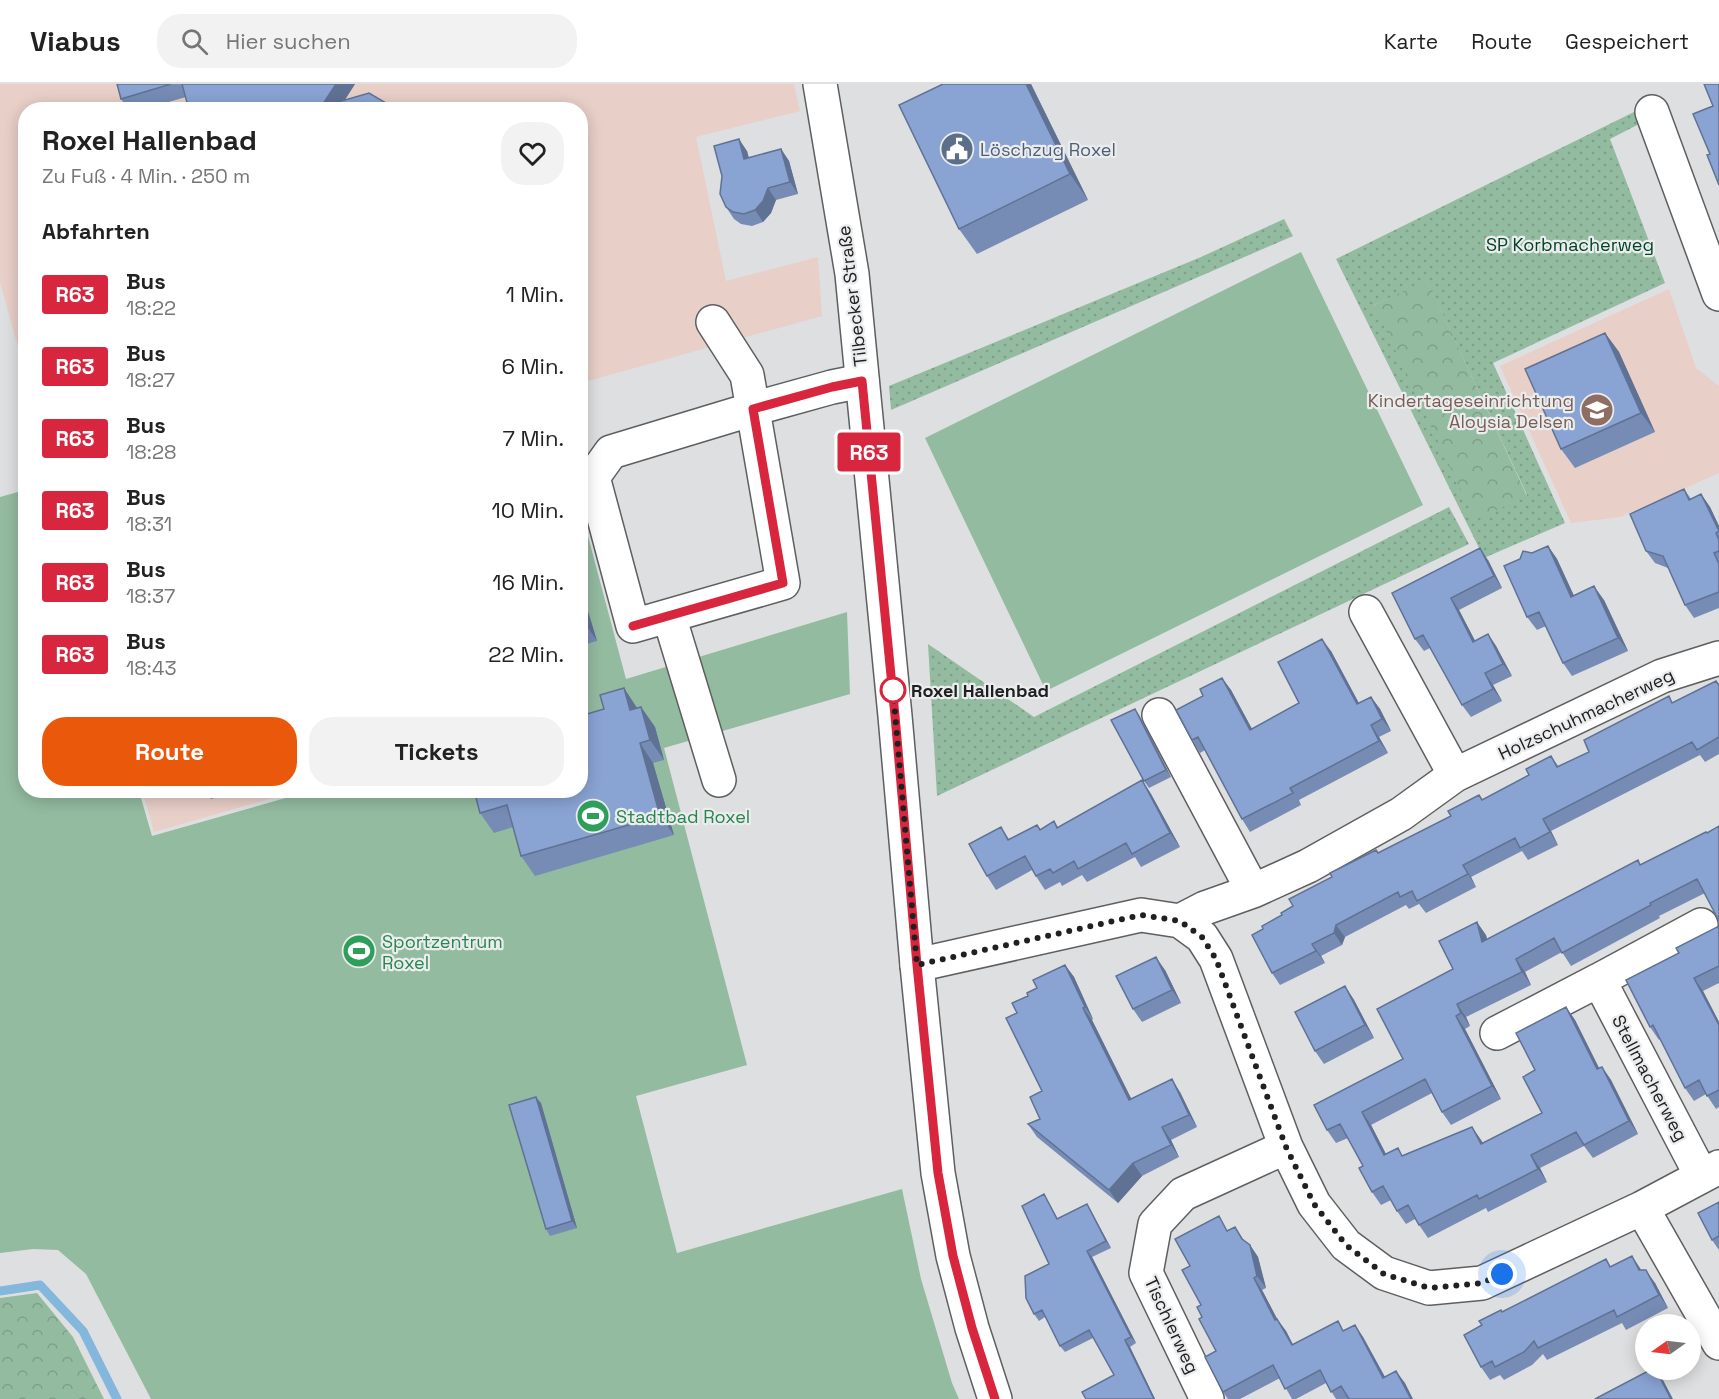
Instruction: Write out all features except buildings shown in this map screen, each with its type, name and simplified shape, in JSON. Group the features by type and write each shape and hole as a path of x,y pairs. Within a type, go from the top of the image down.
{"street":[{"name":"Tilbecker Straße","path":"820,84 852,274 938,1173 951,1246 972,1328 995,1399"},
{"path":"1652,112 1719,294"},
{"path":"713,322 747,375 753,409 783,583 633,626 593,477 611,452 753,409 862,381"},
{"path":"1366,612 1455,775"},
{"path":"669,616 719,780"},
{"name":"Holzschuhmacherweg","path":"1180,921 1205,908 1253,891 1308,866 1401,814 1455,775 1662,676 1719,658"},
{"path":"1159,715 1253,891"},
{"path":"917,965 1141,915 1180,921"},
{"name":"Stellmacherweg","path":"1180,921 1202,937 1216,959 1286,1147 1314,1204 1346,1245 1384,1274 1429,1288 1482,1283 1642,1208 1710,1171 1599,980"},
{"path":"1497,1034 1701,925"},
{"name":"Tischlerweg","path":"1207,1399 1146,1273 1155,1224 1183,1194 1286,1147"},
{"path":"1642,1208 1719,1343"}],"shaded area":[{"path":"0,84 794,84 800,111 696,137 726,281 818,257 822,316 588,381 588,102 18,102 18,348 0,282"},
{"path":"1669,289 1696,368 1719,386 1719,473 1620,517 1571,523 1500,366"},
{"path":"144,798 273,798 154,832"}],"green space":[{"name":"SP Korbmacherweg","path":"1638,110 1643,122 1610,139 1665,283 1493,363 1565,523 1484,558 1336,259","holes":["1427,281 1527,496 1374,305"]},
{"path":"1284,219 1293,236 891,410 889,386 1201,257"},
{"path":"1301,252 1423,505 1046,691 925,438"},
{"path":"1427,280 1527,496 1475,520 1374,305"},
{"name":"Sportzentrum Roxel","path":"18,492 18,798 141,798 152,836 285,798 588,798 588,536 626,679 847,612 850,694 664,748 747,1065 636,1096 677,1253 902,1189 921,1279 952,1383 959,1399 151,1399 86,1274 58,1250 33,1249 0,1253 0,497"},
{"path":"1449,507 1469,544 937,796 928,644 1034,717"},
{"path":"37,1293 73,1337 104,1399 0,1399 0,1298"}],"waterway":[{"path":"0,1291 40,1285 83,1331 117,1399"}],"bus line":[{"name":"R63","path":"633,626 783,583 753,409 862,381 938,1173 953,1256 972,1328 995,1399"}],"place":[{"name":"Löschzug Roxel","path":"957,149"},
{"name":"Kindertageseinrichtung Aloysia Delsen","path":"1597,410"},
{"name":"Roxel Hallenbad","path":"893,690"},
{"name":"Stadtbad Roxel","path":"593,816"},
{"name":"Sportzentrum Roxel","path":"359,951"}],"route":[{"path":"893,690 917,965 1141,915 1180,921 1202,937 1216,959 1286,1147 1314,1204 1346,1245 1384,1274 1429,1288 1482,1283 1502,1274"}]}
